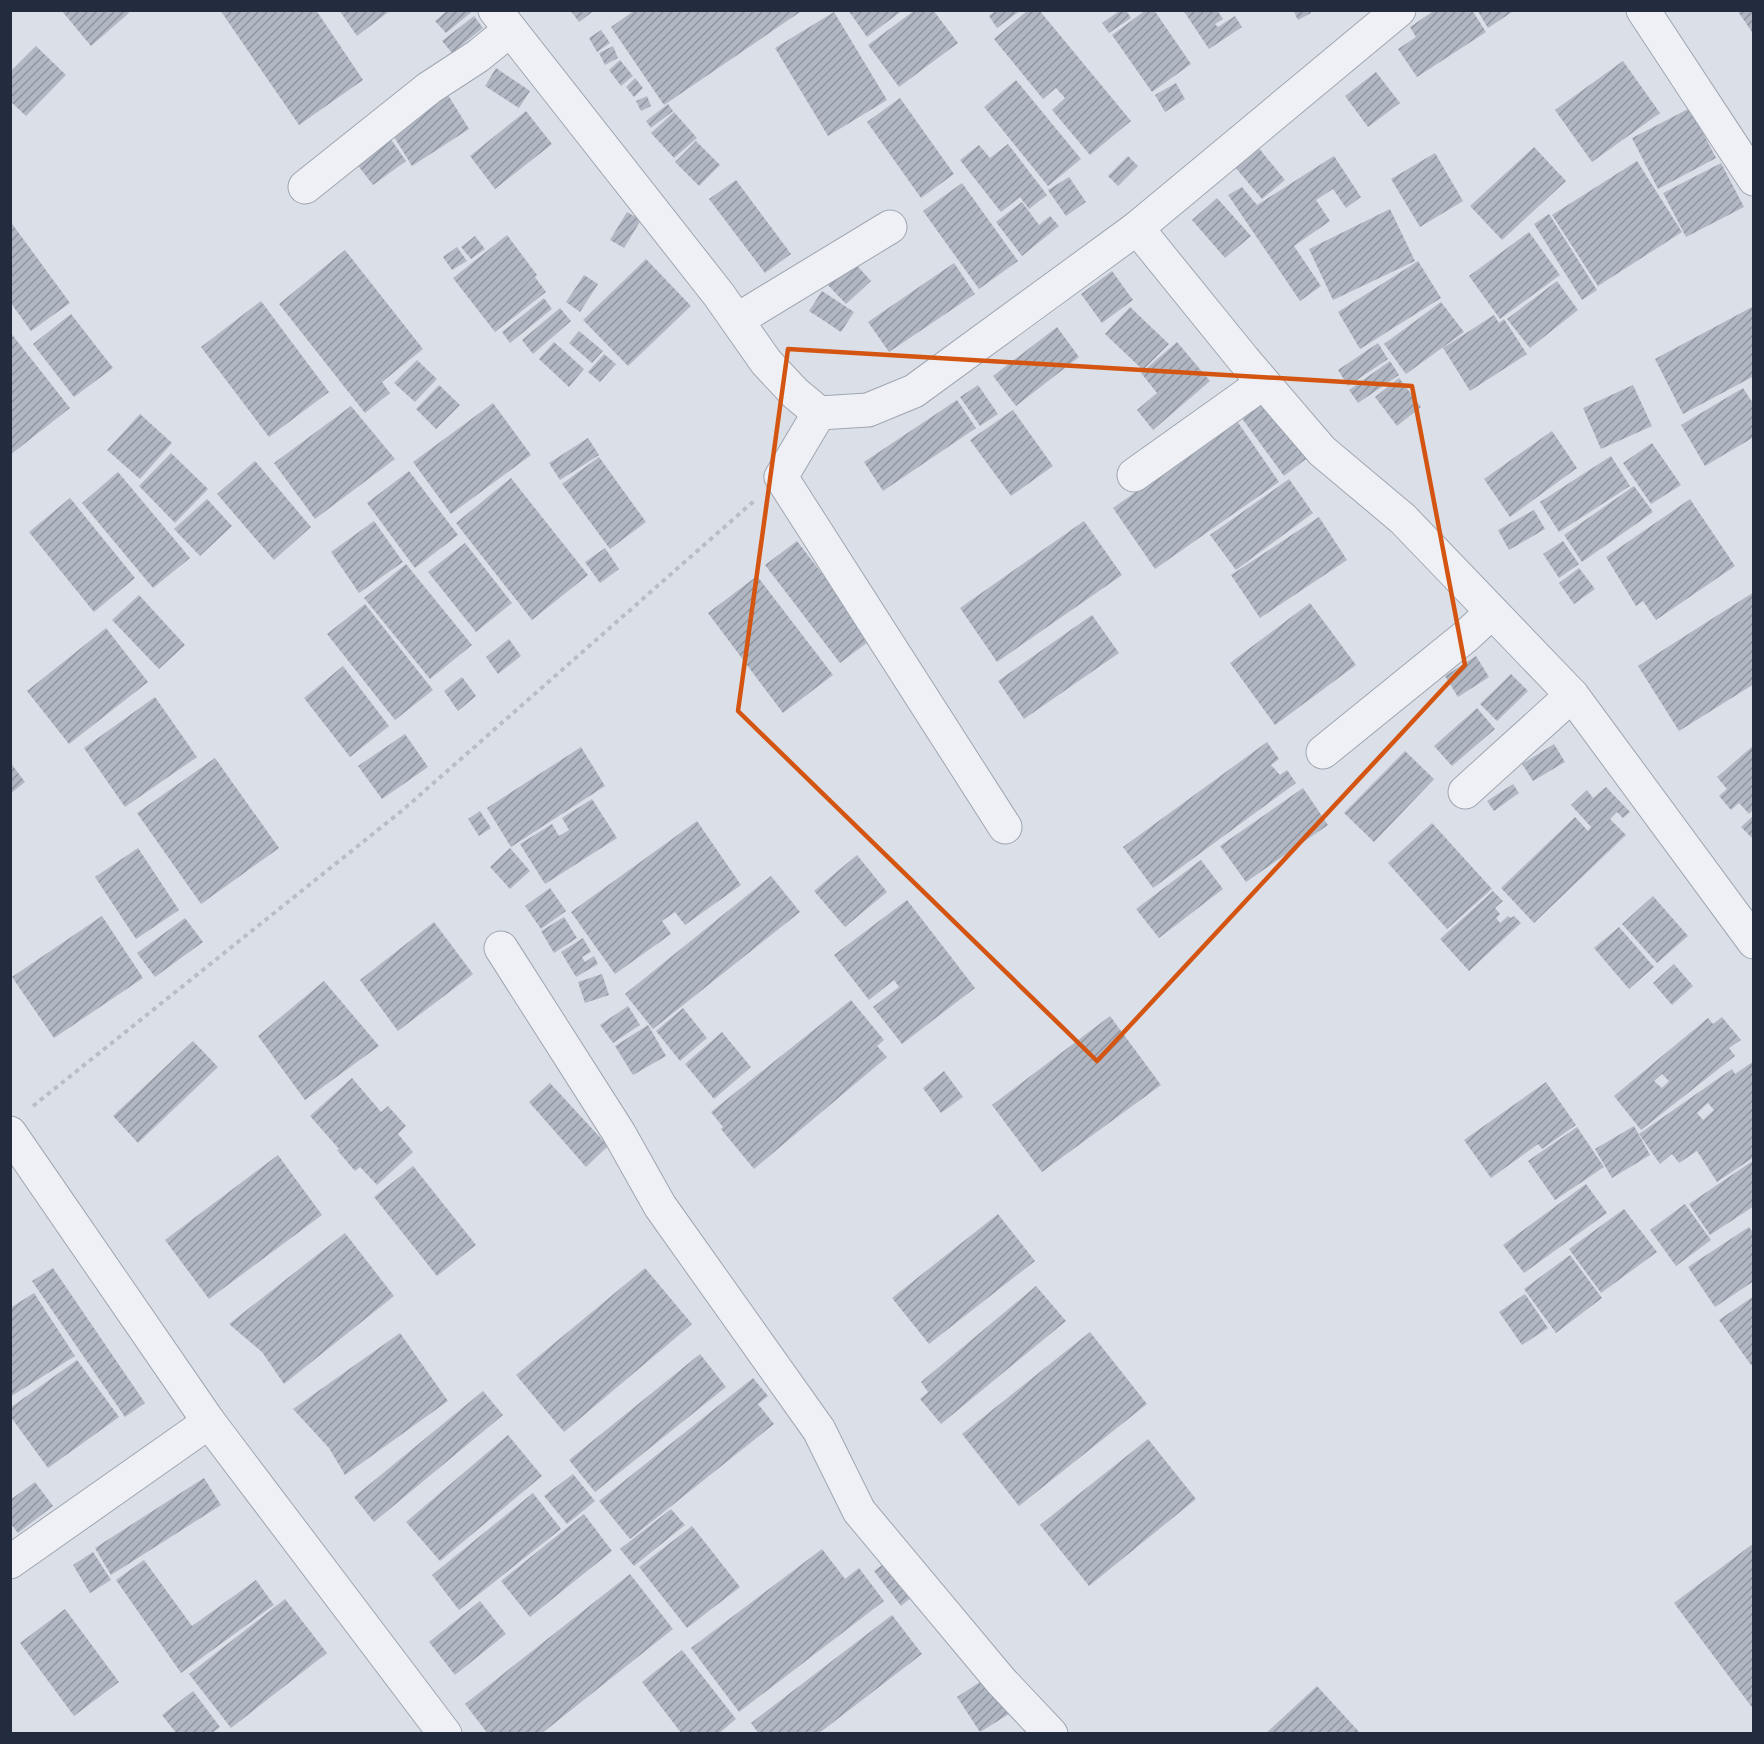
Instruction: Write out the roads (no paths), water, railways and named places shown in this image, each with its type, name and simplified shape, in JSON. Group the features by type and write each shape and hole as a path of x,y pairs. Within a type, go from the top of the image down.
{"street":[{"path":"305,187 429,88 477,56 503,20 719,295 766,362 795,393 819,413 868,410 914,391 1137,228 1399,10"},
{"path":"1643,10 1754,179"},
{"path":"736,321 890,226"},
{"path":"1137,228 1322,451 1403,519 1572,695 1754,942"},
{"path":"1134,475 1262,381"},
{"path":"819,413 781,477 1005,828"},
{"path":"1323,752 1465,637 1492,612"},
{"path":"1466,792 1572,695"},
{"path":"501,948 619,1133 660,1206 819,1430 859,1511 1001,1682 1051,1734"},
{"path":"17,1135 209,1422 445,1734"},
{"path":"10,1562 209,1422"}]}
